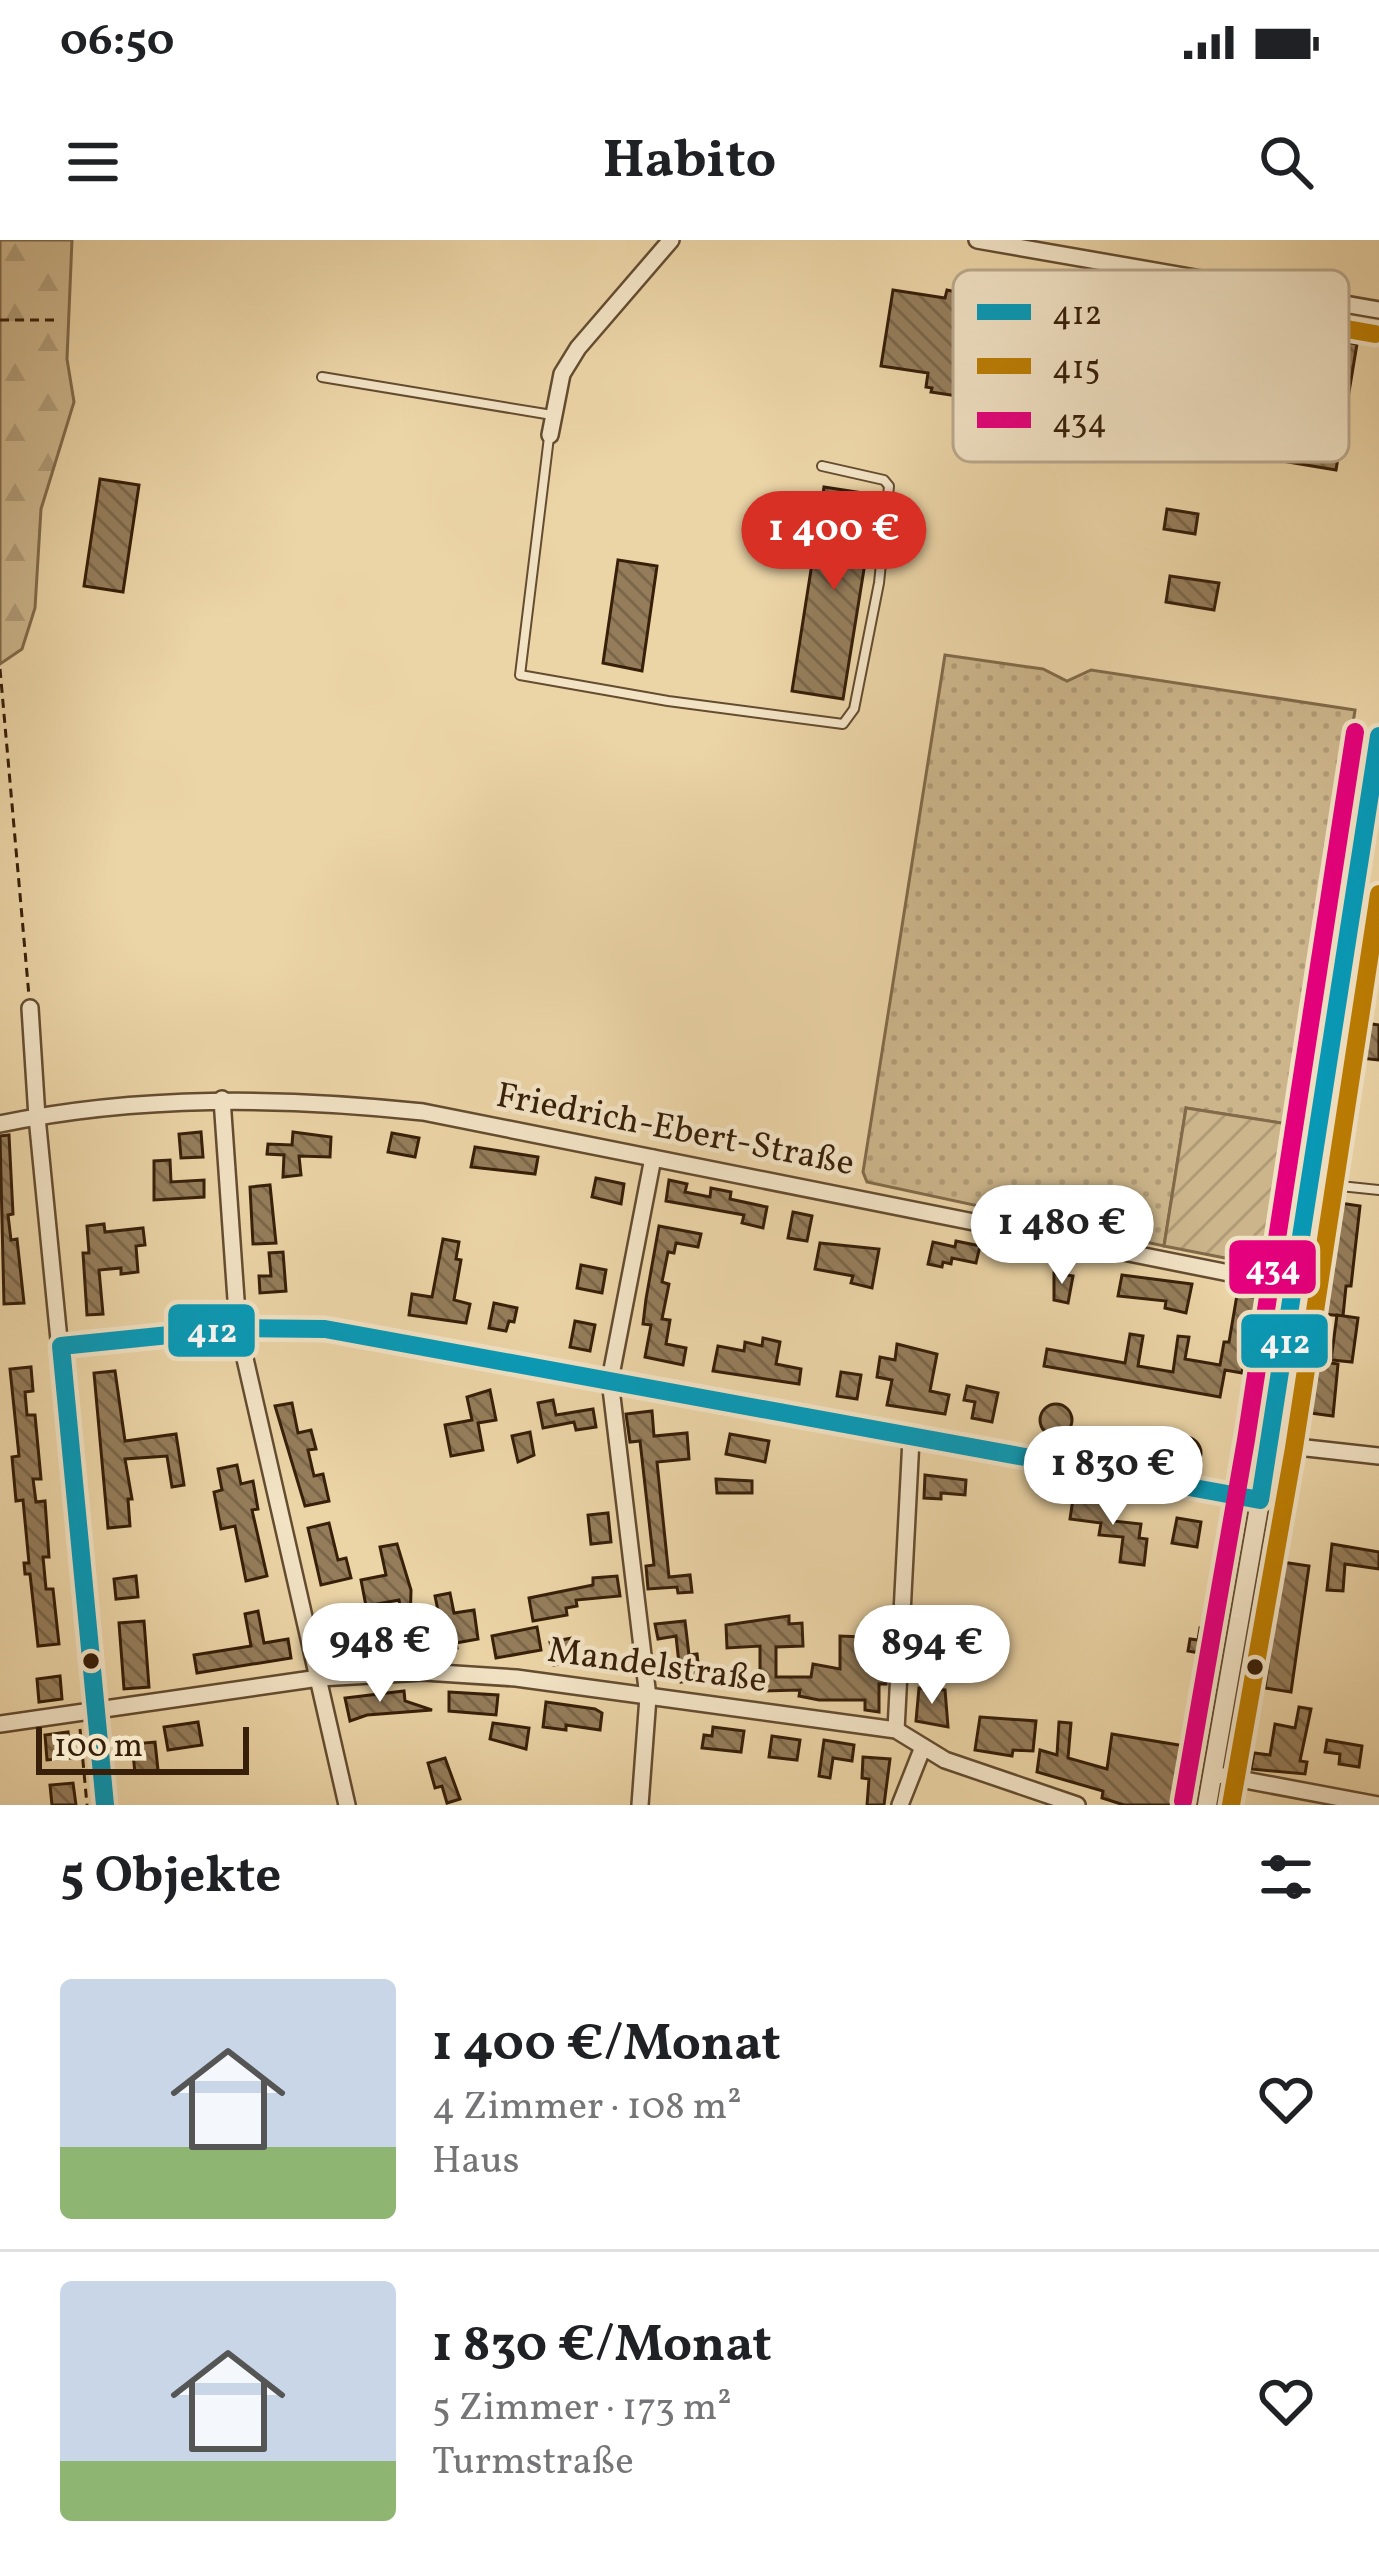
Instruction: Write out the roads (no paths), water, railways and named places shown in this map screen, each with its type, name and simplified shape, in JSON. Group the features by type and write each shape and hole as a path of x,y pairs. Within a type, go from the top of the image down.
{"street":[{"path":"550,435 562,374 578,347 671,240"},
{"path":"977,240 1148,270"},
{"path":"1349,305 1379,310"},
{"path":"1207,1805 1270,1444 1378,747"},
{"path":"30,1008 61,1346 87,1712 105,1805"},
{"path":"222,1100 238,1328 347,1805"},
{"name":"Friedrich-Ebert-Straße","path":"0,1124 222,1100 324,1101 422,1112 1294,1286"},
{"path":"640,1805 648,1697 610,1380 653,1158"},
{"path":"61,1346 238,1328 325,1329 1260,1501"},
{"path":"896,1730 911,1439"},
{"path":"1270,1444 1379,1456"},
{"name":"Mandelstraße","path":"0,1724 319,1678 424,1672 516,1678 896,1730 945,1760 1077,1805"},
{"path":"901,1805 923,1747"},
{"path":"1213,1774 1378,1805"}],"lane":[{"path":"322,377 554,415"},
{"path":"550,435 520,675 842,724 854,709 879,583 889,486 884,480 822,466"},
{"path":"1310,1183 1379,1190"}]}
